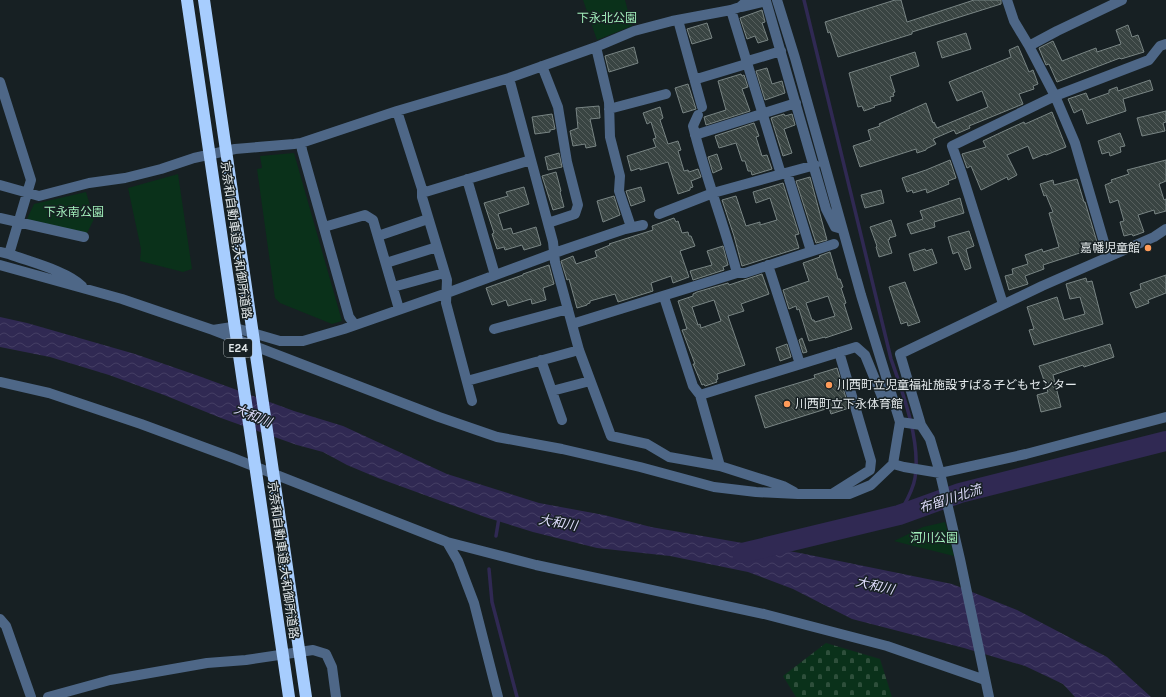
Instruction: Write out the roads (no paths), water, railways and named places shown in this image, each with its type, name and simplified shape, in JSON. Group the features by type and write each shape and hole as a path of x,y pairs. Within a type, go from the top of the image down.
{"highway":[{"name":"京奈和自動車道;大和御所道路","path":"187,0 289,697"},
{"name":"京奈和自動車道;大和御所道路","path":"204,0 306,697"}],"street":[{"path":"736,9 748,0"},
{"path":"0,185 39,196 89,184 125,178 161,169 194,158 235,149 301,143 397,111 509,78 596,47 634,31 678,20 736,9 766,0 826,209 835,227 842,229"},
{"path":"0,265 122,299 213,330 439,417 497,437 562,449 624,463 714,487 756,492 849,494 871,484 894,464 902,422 892,400 842,229 795,58 777,0"},
{"path":"1007,0 1014,21 1055,96 1075,143 1108,256"},
{"path":"1029,46 1122,0"},
{"path":"736,9 747,63 780,171 788,176 812,251"},
{"path":"678,20 694,78 700,111 693,126 737,274"},
{"path":"1003,304 952,146 1055,96 1149,60 1160,46 1166,44"},
{"path":"596,47 609,102 610,137 620,176 619,191 631,227"},
{"path":"694,78 700,78 781,51"},
{"path":"542,66 558,107 566,162 578,205 574,214 548,223"},
{"path":"509,78 548,223 554,253 579,350 611,436 647,444 669,457 720,466 783,486 798,494"},
{"path":"0,82 31,180 19,222 5,253 68,276 78,281 85,289"},
{"path":"610,109 666,94"},
{"path":"695,134 796,103"},
{"path":"397,111 422,189 428,219 447,280 446,303 472,401"},
{"path":"301,143 349,317 355,325"},
{"path":"422,193 531,160"},
{"path":"659,214 713,193 814,165"},
{"path":"467,180 495,275"},
{"path":"324,227 365,215 373,220 399,309"},
{"path":"0,218 84,237"},
{"path":"378,236 428,219"},
{"path":"213,330 232,327 280,341 303,341 355,325 447,293 554,253 631,227 643,225"},
{"path":"989,697 941,477 930,440 920,424 900,354 1003,304 1108,256 1154,237 1166,229"},
{"path":"572,324 737,274 745,273 834,244"},
{"path":"386,263 437,247"},
{"path":"768,265 800,364"},
{"path":"393,287 444,273"},
{"path":"664,297 693,386 700,394 720,466"},
{"path":"494,329 568,309"},
{"path":"700,394 856,347 865,356 883,399 892,400"},
{"path":"467,381 579,350"},
{"path":"832,494 870,470 871,461 839,352"},
{"path":"541,360 562,420"},
{"path":"552,391 590,381"},
{"path":"0,382 49,393 141,424 233,458 447,542 536,565 764,614 887,646 985,678"},
{"path":"894,464 921,469 941,477 1166,416"},
{"path":"902,422 920,424"},
{"path":"447,542 458,561 474,603 498,697"},
{"path":"0,619 6,626 31,697"},
{"path":"48,697 110,680 207,664 313,650 326,654 332,667 336,697"}],"water":[{"name":"大和川","path":"0,317 27,323 135,354 196,375 294,411 343,426 447,474 539,503 604,515 651,527 800,553 952,584 1017,610 1107,657 1151,697 1075,697 1063,684 1025,666 964,648 852,619 793,589 748,572 670,556 597,548 533,532 485,517 378,478 347,465 323,452 297,445 221,418 109,375 50,357 0,347"}],"waterway":[{"path":"804,0 891,359 910,418 913,433 916,464 915,478 911,492 899,515"},
{"name":"布留川北流","path":"742,553 899,515 960,493 1166,441"},
{"path":"496,536 499,518"},
{"path":"489,569 492,602 517,697"}],"place":[{"name":"嘉幡児童館","path":"1148,248"},
{"name":"川西町立児童福祉施設すばる子どもセンター","path":"829,385"},
{"name":"川西町立下永体育館","path":"787,404"}],"park label":[{"name":"下永北公園","path":"607,18"},
{"name":"下永南公園","path":"74,212"},
{"name":"河川公園","path":"934,538"}]}
